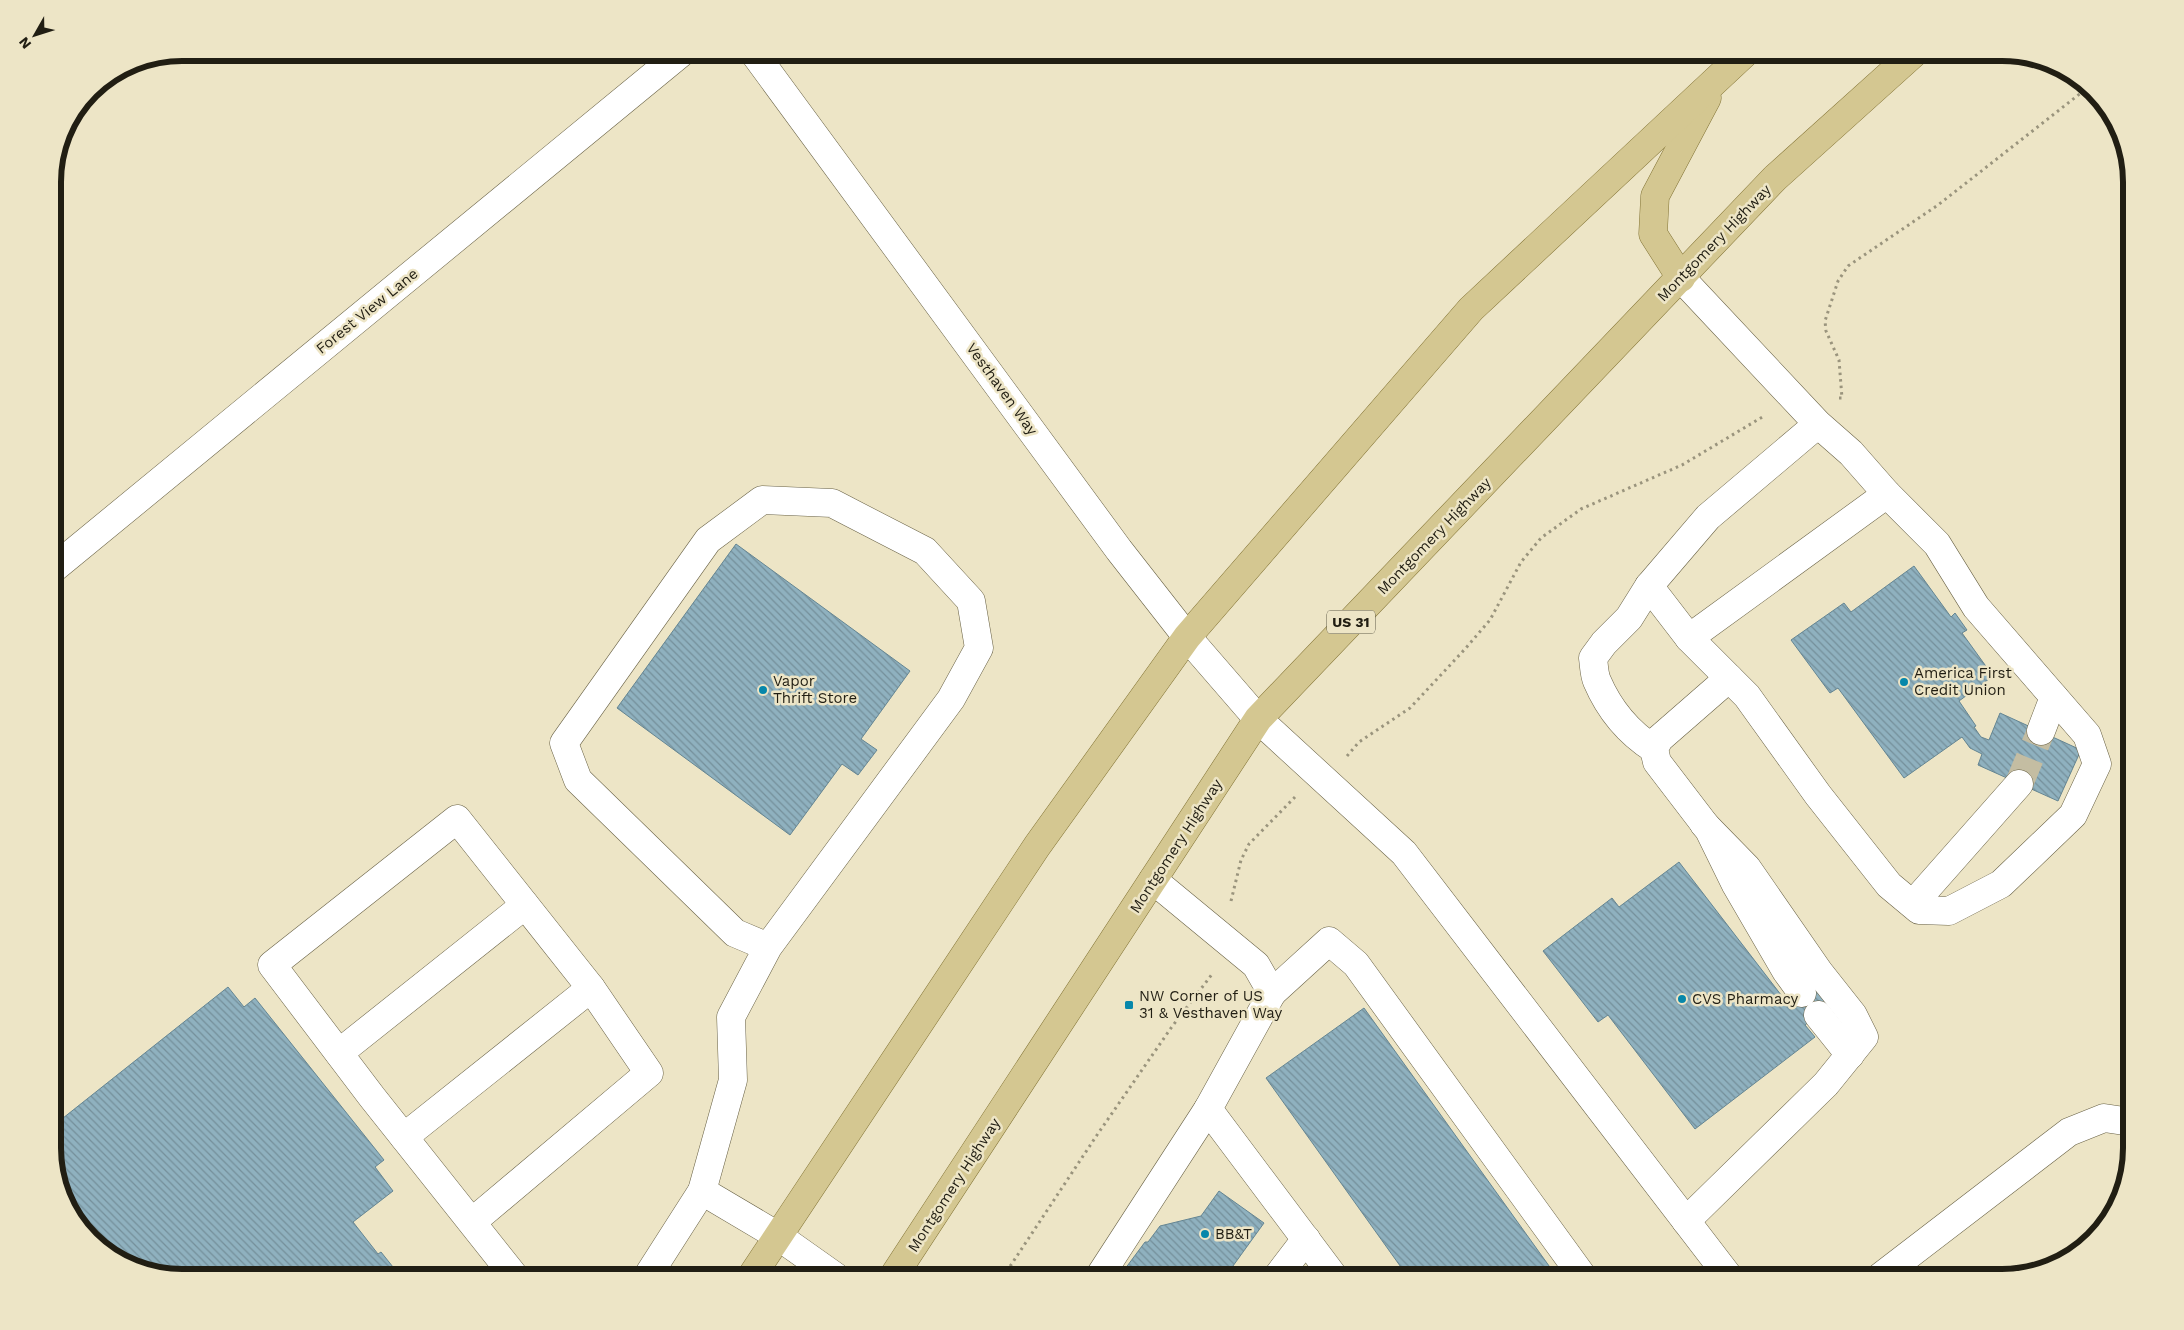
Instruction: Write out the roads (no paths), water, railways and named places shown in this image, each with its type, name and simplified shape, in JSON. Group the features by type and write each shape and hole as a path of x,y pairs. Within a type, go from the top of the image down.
{"main road":[{"path":"757,1269 1037,846 1187,638 1471,309 1735,61"},
{"name":"Montgomery Highway","path":"899,1269 1258,719 1775,178 1904,61"},
{"path":"1681,278 1653,234 1654,196 1719,76"}],"street":[{"name":"Forest View Lane","path":"62,562 670,61"},
{"name":"Vesthaven Way","path":"762,61 1120,550 1187,638 1258,719 1404,853 1722,1269"},
{"path":"1649,586 1689,638 1747,696 1818,795 1889,885 1919,910 1949,911 2001,884 2074,815 2097,764 2087,735 1976,606 1937,544 1887,494 1851,453 1818,424 1681,278"},
{"path":"1802,993 1786,971 1736,885 1709,830 1657,762 1654,750 1628,729 1609,704 1596,680 1593,658 1604,642 1629,618 1649,586 1708,517 1818,424"},
{"path":"1689,638 1887,494"},
{"path":"653,1269 702,1192 733,1080 731,1016 768,946 951,699 979,648 971,602 924,551 832,503 762,500 708,540 564,743 578,780 735,933 768,946"},
{"path":"1654,750 1659,739 1665,733 1729,678"},
{"path":"2041,732 2054,697"},
{"path":"1913,904 2019,784"},
{"path":"472,1222 649,1073 591,988 457,819 272,965 508,1269"},
{"path":"1686,1221 1826,1084 1864,1037 1853,1016 1818,972 1747,868 1704,824"},
{"path":"1153,880 1256,965 1272,993"},
{"path":"339,1053 525,905"},
{"path":"1105,1269 1208,1108 1272,993 1328,941 1356,964 1576,1269"},
{"path":"404,1137 591,988"},
{"path":"1818,1015 1850,1055"},
{"path":"1208,1108 1328,1269"},
{"path":"1892,1269 2069,1132 2104,1118 2123,1121"},
{"path":"702,1192 778,1236 824,1269"},
{"path":"1284,1269 1306,1239"}],"tunnel":[{"path":"2019,784 2041,731"}],"place":[{"name":"America First Credit Union","path":"1904,682"},
{"name":"Vapor Thrift Store","path":"763,690"},
{"name":"CVS Pharmacy","path":"1682,999"},
{"name":"NW Corner of US 31 & Vesthaven Way","path":"1129,1005"},
{"name":"BB&T","path":"1205,1234"}]}
